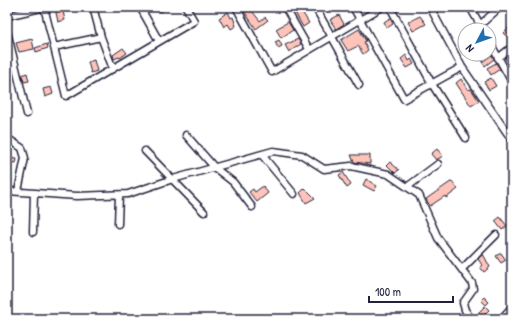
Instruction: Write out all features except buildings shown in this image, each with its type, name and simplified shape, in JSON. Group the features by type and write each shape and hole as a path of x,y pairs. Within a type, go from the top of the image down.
{"street":[{"path":"7,16 45,7 66,96 194,21 186,7"},
{"path":"93,7 100,37 113,69"},
{"path":"140,7 160,41"},
{"path":"236,7 272,72 382,7"},
{"path":"285,7 309,50"},
{"path":"315,7 359,85"},
{"path":"353,7 404,100 462,67"},
{"path":"390,7 432,84 466,138"},
{"path":"430,7 462,67 512,140"},
{"path":"470,7 478,22"},
{"path":"486,22 500,7"},
{"path":"7,31 27,114"},
{"path":"54,47 100,37"},
{"path":"512,47 498,58 512,82"},
{"path":"186,135 215,168 233,182 252,207"},
{"path":"7,138 22,148 25,158 18,191"},
{"path":"145,151 174,179 204,212"},
{"path":"7,191 77,196 128,194 174,179 272,151 302,155 324,169 351,166 388,174 419,195 438,238 472,283 472,289 463,303 465,310 471,319"},
{"path":"262,155 294,194"},
{"path":"407,187 438,164"},
{"path":"33,232 34,193"},
{"path":"118,224 119,195"},
{"path":"462,269 496,235"},
{"path":"502,319 512,307"}]}
